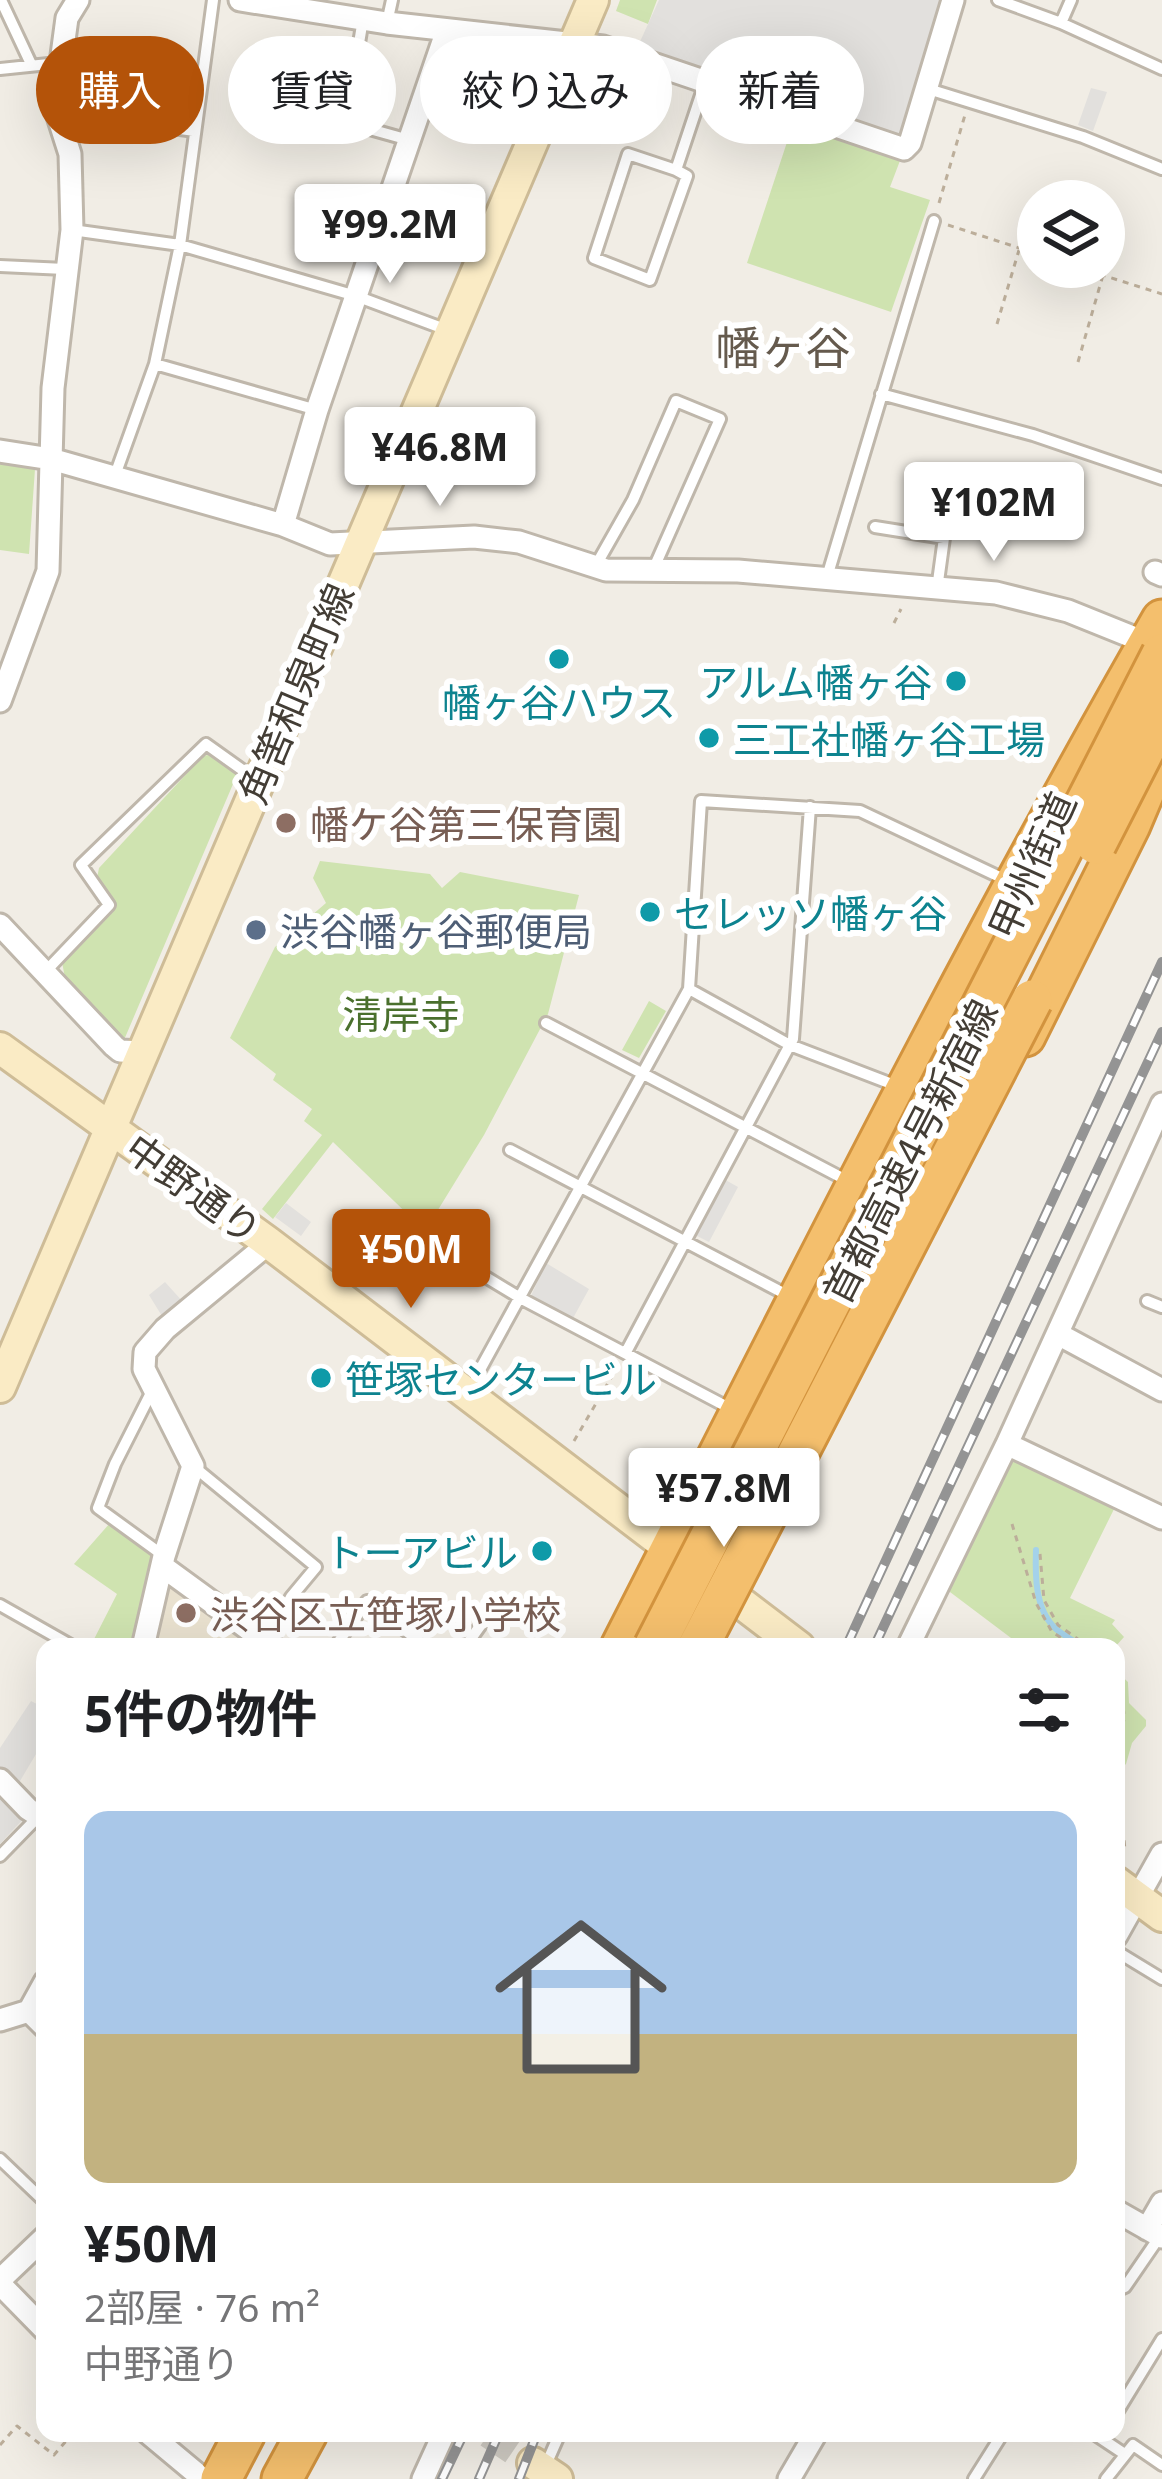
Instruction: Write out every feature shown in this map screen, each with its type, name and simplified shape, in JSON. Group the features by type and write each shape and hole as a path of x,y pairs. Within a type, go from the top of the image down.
{"highway":[{"path":"626,1638 905,1089 1066,788 1155,638 1160,580"},
{"name":"首都高速4号新宿線","path":"659,1638 1155,638"},
{"name":"首都高速4号新宿線","path":"689,1638 1162,715"},
{"path":"721,1638 1130,825 1162,749"},
{"name":"甲州街道","path":"703,1638 1032,1000 1162,766"},
{"name":"甲州街道","path":"641,1638 982,973 1066,788"},
{"path":"203,2477 215,2442"},
{"path":"203,2477 236,2442"},
{"path":"251,2479 270,2442"},
{"path":"281,2479 300,2442"}],"main road":[{"name":"角筈和泉町線","path":"578,36 593,0"},
{"name":"角筈和泉町線","path":"0,1387 532,144"},
{"name":"中野通り","path":"0,1048 471,1386 670,1550 787,1638"}],"street":[{"path":"64,36 78,0"},
{"path":"240,0 506,36"},
{"path":"864,135 904,149 910,143 953,0"},
{"path":"283,525 317,410 447,30"},
{"path":"0,701 48,571 52,388 72,230 67,144"},
{"path":"0,451 51,459 283,525 330,544 428,537 519,542 595,567 738,571 996,593 1155,638"},
{"path":"0,925 120,1051 142,1052"},
{"path":"912,1638 1157,1130 1162,1104"},
{"path":"144,1638 193,1466 144,1370 145,1352 165,1329 269,1243"},
{"path":"1058,1334 1162,1390"},
{"path":"1007,1444 1162,1518"},
{"path":"163,1561 261,1638"},
{"path":"0,1780 36,1813"},
{"path":"1138,1898 1162,1854"},
{"path":"0,2020 36,2019"},
{"path":"1125,2216 1156,2234 1162,2203"},
{"path":"36,2246 0,2282 36,2320"},
{"path":"159,2442 203,2477"},
{"path":"423,2479 440,2442"},
{"path":"789,2479 812,2442"}],"lane":[{"path":"1,0 31,64"},
{"path":"204,66 213,0"},
{"path":"387,23 392,0"},
{"path":"998,0 1162,69"},
{"path":"1061,23 1071,0"},
{"path":"363,19 341,122 409,140"},
{"path":"0,69 36,64"},
{"path":"925,88 1083,137 1162,169"},
{"path":"676,170 696,110"},
{"path":"114,478 155,364 181,244 193,144"},
{"path":"628,154 676,170 687,176 650,280 594,258 628,154"},
{"path":"826,580 934,220"},
{"path":"72,230 181,244 356,296 453,332"},
{"path":"0,266 64,269"},
{"path":"155,364 317,410"},
{"path":"881,394 1033,435 1162,479"},
{"path":"595,567 633,500 676,401 720,419 653,570"},
{"path":"875,526 944,538 937,589"},
{"path":"45,972 109,905 82,865 206,744 257,781"},
{"path":"471,1386 523,1299 688,989 700,801 860,812 1015,885"},
{"path":"626,1352 794,1040 810,807"},
{"path":"688,989 790,1045 905,1089"},
{"path":"545,1023 856,1186"},
{"path":"510,1150 797,1300"},
{"path":"418,1236 523,1299 739,1413"},
{"path":"1147,1301 1162,1307"},
{"path":"153,1389 98,1508 163,1561"},
{"path":"193,1466 316,1567 291,1597 273,1638"},
{"path":"341,1638 367,1601 415,1638"},
{"path":"0,1605 58,1638"},
{"path":"472,1638 480,1627"},
{"path":"0,1853 36,1822"},
{"path":"1125,1956 1162,1979"},
{"path":"0,2159 36,2193"},
{"path":"1125,2287 1156,2234"},
{"path":"1125,2399 1162,2339"},
{"path":"545,2471 556,2442"},
{"path":"974,2479 997,2442"},
{"path":"1108,2442 1123,2453"},
{"path":"1106,2479 1133,2445 1162,2465"}],"path":[{"path":"969,101 934,220 1017,247"},
{"path":"997,324 1017,255"},
{"path":"1125,282 1162,294"},
{"path":"1078,362 1099,288"},
{"path":"571,1448 626,1352"},
{"path":"1012,1524 1036,1603 1052,1632 1062,1638"},
{"path":"1040,1554 1040,1585 1052,1615 1076,1638"},
{"path":"1045,1618 1052,1615"},
{"path":"0,2445 16,2426 36,2441"},
{"path":"37,2442 54,2455 65,2442"}],"shaded area":[{"path":"659,0 945,0 914,105 898,141 864,129 864,36 696,36 696,67 672,58 672,36 643,36"},
{"path":"1091,88 1107,92 1093,131 1078,125"},
{"path":"722,1178 738,1187 709,1242 693,1234"},
{"path":"286,1203 311,1222 301,1236 275,1217"},
{"path":"546,1263 589,1289 572,1320 530,1298"},
{"path":"165,1282 184,1303 165,1321 149,1295"},
{"name":"渋谷区立笹塚小学校","path":"168,1579 247,1638 151,1638"},
{"path":"31,1701 36,1704 36,1754 17,1786 0,1770 0,1748"},
{"path":"0,1793 25,1817 0,1844"}],"green space":[{"path":"620,0 657,0 648,24 616,11"},
{"path":"786,144 861,144 901,158 890,187 930,200 891,312 747,263"},
{"path":"0,464 35,469 29,554 0,550"},
{"path":"213,754 239,770 124,1040 65,978 62,962 116,907 97,878 99,868 203,756"},
{"name":"清岸寺","path":"320,861 430,874 442,888 460,872 579,895 548,1014 484,1135 425,1231 333,1142 273,1219 262,1209 322,1135 304,1121 312,1109 273,1080 276,1074 230,1038 275,947 326,903 313,878"},
{"path":"649,1001 666,1011 639,1058 622,1050"},
{"path":"1011,1451 1119,1499 1070,1598 1115,1620 1112,1624 1123,1638 1011,1638 946,1589"},
{"path":"110,1523 159,1558 139,1638 95,1638 117,1594 74,1564"},
{"path":"1125,1679 1129,1703 1146,1720 1126,1764"}],"waterway":[{"path":"1036,1550 1040,1603 1049,1621 1069,1638"}],"tunnel":[{"path":"502,2442 533,2463"}],"railway":[{"path":"850,1638 1162,962"},
{"path":"878,1638 1162,1032"},
{"path":"442,2479 460,2442"},
{"path":"479,2479 495,2442"},
{"path":"519,2479 533,2442"}],"place":[{"name":"幡ヶ谷ハウス","path":"559,659"},
{"name":"アルム幡ヶ谷","path":"956,681"},
{"name":"三工社幡ヶ谷工場","path":"709,738"},
{"name":"幡ケ谷第三保育園","path":"286,823"},
{"name":"セレッソ幡ヶ谷","path":"650,912"},
{"name":"渋谷幡ヶ谷郵便局","path":"256,930"},
{"name":"笹塚センタービル","path":"321,1378"},
{"name":"トーアビル","path":"542,1551"},
{"name":"渋谷区立笹塚小学校","path":"186,1613"}],"district":[{"name":"幡ヶ谷","path":"783,346"}]}
